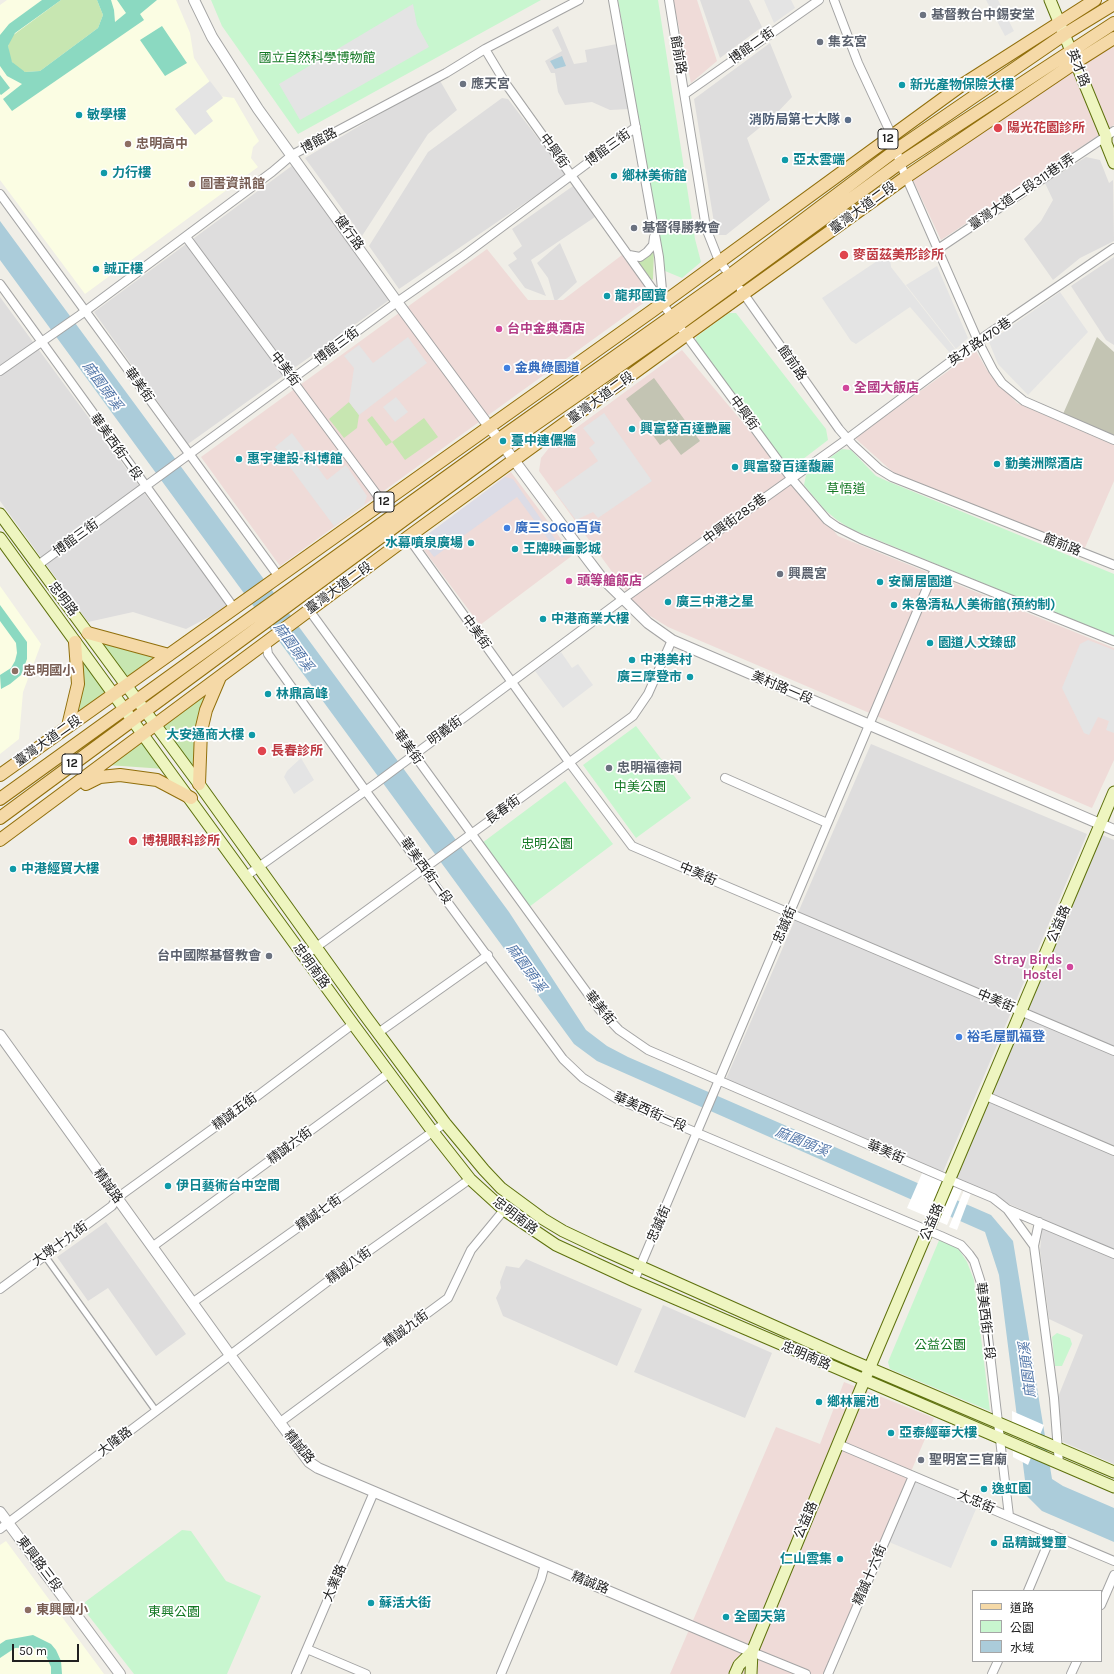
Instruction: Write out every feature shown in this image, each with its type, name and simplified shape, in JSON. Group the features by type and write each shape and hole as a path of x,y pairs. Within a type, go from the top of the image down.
{"main road":[{"name":"英才路","path":"1050,0 1076,62 1111,136 1106,143 1114,163"},
{"name":"臺灣大道二段","path":"0,775 663,303 959,87 1095,0"},
{"name":"臺灣大道二段","path":"733,279 896,150 1065,34 1114,4"},
{"name":"臺灣大道二段","path":"0,799 128,715 144,710 256,629 295,594 502,442 900,163 1114,23"},
{"name":"臺灣大道二段","path":"0,840 408,537 686,335 906,177 1114,38"},
{"name":"忠明路","path":"0,514 126,685"},
{"name":"忠明路","path":"0,538 114,695"},
{"name":"臺灣大道二段","path":"0,818 128,715 136,700 244,623 295,594"},
{"path":"88,633 168,655"},
{"path":"68,726 78,684 75,642"},
{"path":"199,784 201,731 206,710 220,676"},
{"name":"忠明南路","path":"126,685 445,1123 501,1188 520,1203 562,1231 870,1368 1114,1472"},
{"name":"忠明南路","path":"114,695 191,798 389,1073 470,1179 504,1210 556,1245 634,1281 1114,1487"},
{"path":"55,799 100,777 120,775 157,780 191,798"},
{"name":"公益路","path":"751,1674 752,1652 864,1381 1114,792"},
{"name":"公益路","path":"735,1674 739,1665 752,1652"}],"street":[{"name":"健行路","path":"194,0 212,37 258,109 397,302 515,460"},
{"name":"博館路","path":"44,341 292,155 579,0"},
{"path":"613,0 655,232 663,303"},
{"name":"館前路","path":"669,0 706,228 719,261 847,439 879,469 892,477 1114,566"},
{"name":"博館二街","path":"685,94 819,0"},
{"path":"834,0 858,62 892,136 900,163 978,342 1002,383 1024,401 1114,440"},
{"name":"中興街","path":"486,49 506,84 572,174 675,321 791,478 812,505 827,520 837,527 936,569 1114,640"},
{"name":"博館三街","path":"38,565 293,380 397,302 463,256 636,127"},
{"name":"臺灣大道二段311巷1弄","path":"938,249 1111,136"},
{"name":"華美街","path":"0,194 83,313 188,456 279,576"},
{"path":"629,255 640,257 647,252 653,245 655,232"},
{"name":"中美街","path":"186,236 383,503"},
{"name":"英才路470巷","path":"847,439 978,342 1114,248"},
{"name":"華美西街一段","path":"0,284 44,341 234,608"},
{"path":"0,371 44,341"},
{"name":"中興街285巷","path":"623,599 847,439"},
{"name":"美村路一段","path":"515,460 582,552 623,599 648,623 672,640 1114,830"},
{"name":"中美街","path":"408,537 569,762 632,846 1114,1051"},
{"name":"忠誠街","path":"634,1281 936,569"},
{"name":"明義街","path":"246,876 374,784 623,599"},
{"name":"華美街","path":"309,610 468,836 599,1009 619,1030 648,1050 949,1182 993,1198 1007,1209 1114,1254"},
{"name":"長春街","path":"304,956 633,716 648,694 672,640"},
{"name":"華美西街一段","path":"266,642 268,654 365,790 426,866 563,1059 584,1078 618,1099 699,1129 930,1226 961,1245 974,1261 982,1286 1010,1516"},
{"path":"724,778 828,823"},
{"path":"378,1033 488,955"},
{"name":"精誠五街","path":"117,1198 353,1024"},
{"name":"精誠路","path":"0,1035 192,1303 309,1462 318,1468 374,1492 806,1674"},
{"name":"精誠六街","path":"152,1247 389,1073"},
{"path":"986,1096 1114,1151"},
{"name":"精誠七街","path":"192,1303 445,1123"},
{"name":"精誠八街","path":"230,1355 352,1263 470,1179"},
{"name":"大墩十九街","path":"0,1289 112,1206 117,1198"},
{"path":"1007,1209 1034,1246"},
{"name":"精誠九街","path":"279,1423 448,1298 471,1250 504,1210"},
{"path":"1039,1222 1034,1246 1054,1398 1055,1447 1058,1463"},
{"path":"45,1256 156,1411"},
{"name":"大隆路","path":"4,1526 230,1355"},
{"name":"大忠街","path":"838,1444 1114,1561"},
{"name":"精誠十六街","path":"828,1674 913,1476"},
{"name":"大業路","path":"296,1674 374,1492"},
{"name":"東興路三段","path":"0,1512 4,1526 120,1674"},
{"path":"1028,1590 1052,1534"},
{"path":"501,1674 541,1579 545,1564"},
{"path":"1102,1603 1114,1575"},
{"path":"307,1649 366,1674"},
{"path":"992,1674 998,1662"},
{"path":"1071,1674 1077,1662"}],"shaded area":[{"name":"忠明高中","path":"7,0 176,0 190,33 194,58 219,96 234,98 259,141 253,147 251,158 258,167 85,294 0,180 0,5"},
{"path":"673,0 697,0 717,61 691,83"},
{"path":"700,0 749,0 762,27 720,58"},
{"path":"764,0 791,0 795,8 774,23"},
{"path":"986,0 998,0 1014,31 1005,36"},
{"path":"413,4 417,25 429,47 300,120 279,84"},
{"path":"558,26 574,64 587,62 585,50 617,44 629,109 610,110 592,102 565,105 558,92 555,73 551,73 545,61 562,51 552,30"},
{"path":"1114,40 1114,125 941,240 912,178"},
{"path":"770,43 792,97 774,116 747,138 770,200 726,235 716,235 694,99"},
{"path":"439,79 457,110 428,134 362,236 305,158"},
{"path":"210,81 223,98 206,111 213,121 195,135 175,109"},
{"path":"502,98 508,99 566,175 399,289 369,246 428,152"},
{"path":"1086,157 1100,160 1109,183 1113,180 1114,241 1080,258 1053,280 1024,239 1041,221 1053,200 1045,183"},
{"path":"293,165 392,298 188,444 94,312"},
{"path":"573,186 595,217 531,260 546,296 525,288 508,265 517,259 513,253 522,246 512,229"},
{"path":"560,243 577,282 555,302 548,278 537,263"},
{"path":"487,249 528,300 563,300 622,255 653,296 280,566 201,457"},
{"path":"889,253 891,267 955,349 950,353 910,307 856,344 851,341 822,298"},
{"path":"1114,257 1114,345 1106,340 1071,286"},
{"path":"937,266 968,338 956,349 906,285"},
{"path":"1060,292 1088,332 1028,395 998,364 989,342"},
{"path":"0,297 228,607 186,629 133,612 88,622 0,501"},
{"path":"408,337 427,363 359,415 349,402 354,368 344,356 359,345 373,363"},
{"path":"1097,337 1114,352 1114,436 1063,414"},
{"path":"682,350 838,536 1114,648 1114,760 1092,808 668,627 639,609 539,471 541,458 549,448"},
{"path":"976,351 987,370 1017,403 1114,445 1114,481 1084,550 895,474 855,438"},
{"path":"654,378 700,441 681,455 669,439 660,445 626,399"},
{"path":"396,397 408,412 395,422 383,407"},
{"path":"604,413 652,481 598,518 593,512 576,520 555,492 598,461 589,448 595,443 583,428"},
{"path":"292,433 327,480 346,465 367,496 364,505 334,526 275,447"},
{"path":"511,472 573,555 480,625 418,542"},
{"path":"505,477 513,479 566,555 562,558 517,497 434,557 424,544 424,537"},
{"name":"忠明國小","path":"0,586 41,644 23,692 19,739 0,754"},
{"path":"1088,640 1114,650 1114,733 1106,730 1109,721 1098,717 1089,735 1084,733 1062,688 1080,644"},
{"path":"561,652 572,668 578,664 593,685 563,708 535,671"},
{"path":"871,744 1087,834 943,1172 726,1079"},
{"path":"301,758 314,780 294,794 284,777 287,771"},
{"path":"1102,835 1114,840 1114,1464 1063,1442 1058,1397 1083,1335 1049,1319 1040,1250 1043,1219 953,1179"},
{"path":"106,1222 186,1334 156,1356 108,1288 88,1301 57,1257"},
{"path":"526,1259 642,1309 617,1366 503,1316 496,1298 501,1288 500,1282 506,1266 519,1268"},
{"path":"663,1305 772,1353 745,1418 634,1372"},
{"path":"844,1382 934,1418 824,1674 670,1674 776,1427 820,1444"},
{"path":"915,1481 972,1505 976,1509 951,1568 889,1542"},
{"name":"東興國小","path":"6,1541 104,1674 0,1674 0,1545"}],"green space":[{"path":"42,0 61,0 15,33 8,46 12,62 25,72 40,71 98,28 103,15 97,0 111,0 115,22 126,13 117,0 157,0 140,14 144,20 12,111 3,99 22,84 7,76 0,66 0,35 9,24"},
{"path":"61,0 97,0 103,15 98,28 40,71 25,72 20,70 9,58 8,46 12,36"},
{"name":"國立自然科學博物館","path":"211,0 541,0 298,134 222,26"},
{"path":"618,0 658,0 695,239 701,262 682,278 665,271"},
{"path":"162,26 187,63 165,76 140,40"},
{"path":"0,75 10,88 1,95 0,94"},
{"path":"654,250 653,279 652,280 637,261"},
{"name":"草悟道","path":"729,313 736,313 826,429 828,440 794,466 784,462 696,344 696,337"},
{"path":"349,402 359,415 357,428 344,438 329,419"},
{"path":"372,416 392,442 386,446 367,420"},
{"path":"424,418 438,437 405,460 392,442"},
{"name":"草悟道","path":"842,449 851,450 876,476 1114,574 1114,637 851,529 837,520 825,510 804,485 806,475"},
{"path":"0,605 27,642 27,659 21,675 1,689 0,675 11,668 17,653 16,643 0,621"},
{"path":"95,638 163,656 126,679"},
{"path":"76,649 109,695 62,726 72,693 72,672"},
{"path":"214,683 197,776 160,725"},
{"name":"中美公園","path":"636,726 691,798 636,838 583,765"},
{"path":"142,739 165,769 107,765"},
{"name":"忠明公園","path":"565,781 613,844 529,907 482,843"},
{"name":"公益公園","path":"940,1238 958,1248 967,1262 974,1280 990,1411 890,1369 888,1362"},
{"path":"1057,1333 1070,1338 1072,1344 1062,1366 1055,1366 1052,1337"},
{"name":"東興公園","path":"182,1530 191,1531 226,1581 261,1596 227,1674 134,1674 85,1611 85,1602"},
{"path":"33,1635 51,1644 56,1650 61,1661 62,1674 51,1674 51,1667 46,1656 32,1647 15,1648 0,1658 0,1644 6,1640"}],"water":[{"path":"562,56 566,66 555,69 550,61"},
{"name":"麻園頭溪","path":"0,221 509,912 586,1030 607,1046 628,1057 991,1215 1013,1241 1052,1479 1063,1486 1114,1508 1114,1542 1042,1511 1027,1496 999,1275 985,1232 597,1061 574,1044 0,260"}],"pier":[{"path":"923,1171 963,1187 947,1225 907,1208"},
{"path":"964,1190 971,1193 957,1230 949,1227"},
{"path":"1012,1411 1044,1425 1028,1465 1013,1457"}],"place":[{"name":"基督教台中錫安堂","path":"923,15"},
{"name":"集玄宮","path":"820,42"},
{"name":"應天宮","path":"463,84"},
{"name":"新光產物保險大樓","path":"902,85"},
{"name":"敏學樓","path":"79,115"},
{"name":"消防局第七大隊","path":"848,120"},
{"name":"陽光花園診所","path":"998,128"},
{"name":"忠明高中","path":"128,144"},
{"name":"亞太雲端","path":"785,160"},
{"name":"力行樓","path":"104,173"},
{"name":"鄉林美術館","path":"614,176"},
{"name":"圖書資訊館","path":"192,184"},
{"name":"基督得勝教會","path":"634,228"},
{"name":"麥茵茲美形診所","path":"844,255"},
{"name":"誠正樓","path":"96,269"},
{"name":"龍邦國寶","path":"607,296"},
{"name":"台中金典酒店","path":"499,329"},
{"name":"金典綠園道","path":"507,368"},
{"name":"全國大飯店","path":"846,388"},
{"name":"興富發百達艷麗","path":"632,429"},
{"name":"臺中連儂牆","path":"503,441"},
{"name":"惠宇建設-科博館","path":"239,459"},
{"name":"勤美洲際酒店","path":"997,464"},
{"name":"興富發百達馥麗","path":"735,467"},
{"name":"廣三SOGO百貨","path":"507,528"},
{"name":"水幕噴泉廣場","path":"471,543"},
{"name":"王牌映画影城","path":"515,549"},
{"name":"興農宮","path":"780,574"},
{"name":"頭等艙飯店","path":"569,581"},
{"name":"安蘭居園道","path":"880,582"},
{"name":"廣三中港之星","path":"668,602"},
{"name":"朱魯清私人美術館(預約制)","path":"894,605"},
{"name":"中港商業大樓","path":"543,619"},
{"name":"園道人文臻邸","path":"930,643"},
{"name":"中港美村","path":"632,660"},
{"name":"忠明國小","path":"15,671"},
{"name":"廣三摩登市","path":"690,677"},
{"name":"林鼎高峰","path":"268,694"},
{"name":"大安通商大樓","path":"252,735"},
{"name":"長春診所","path":"262,751"},
{"name":"忠明福德祠","path":"609,768"},
{"name":"博視眼科診所","path":"133,841"},
{"name":"中港經貿大樓","path":"13,869"},
{"name":"台中國際基督教會","path":"269,956"},
{"name":"Stray Birds Hostel","path":"1070,967"},
{"name":"裕毛屋凱福登","path":"959,1037"},
{"name":"伊日藝術台中空間","path":"168,1186"},
{"name":"鄉林麗池","path":"819,1402"},
{"name":"亞泰經華大樓","path":"891,1433"},
{"name":"聖明宮三官廟","path":"921,1460"},
{"name":"逸虹園","path":"984,1489"},
{"name":"品精誠雙璽","path":"994,1543"},
{"name":"仁山雲集","path":"840,1559"},
{"name":"蘇活大街","path":"371,1603"},
{"name":"東興國小","path":"28,1610"},
{"name":"全國天第","path":"726,1617"}]}
